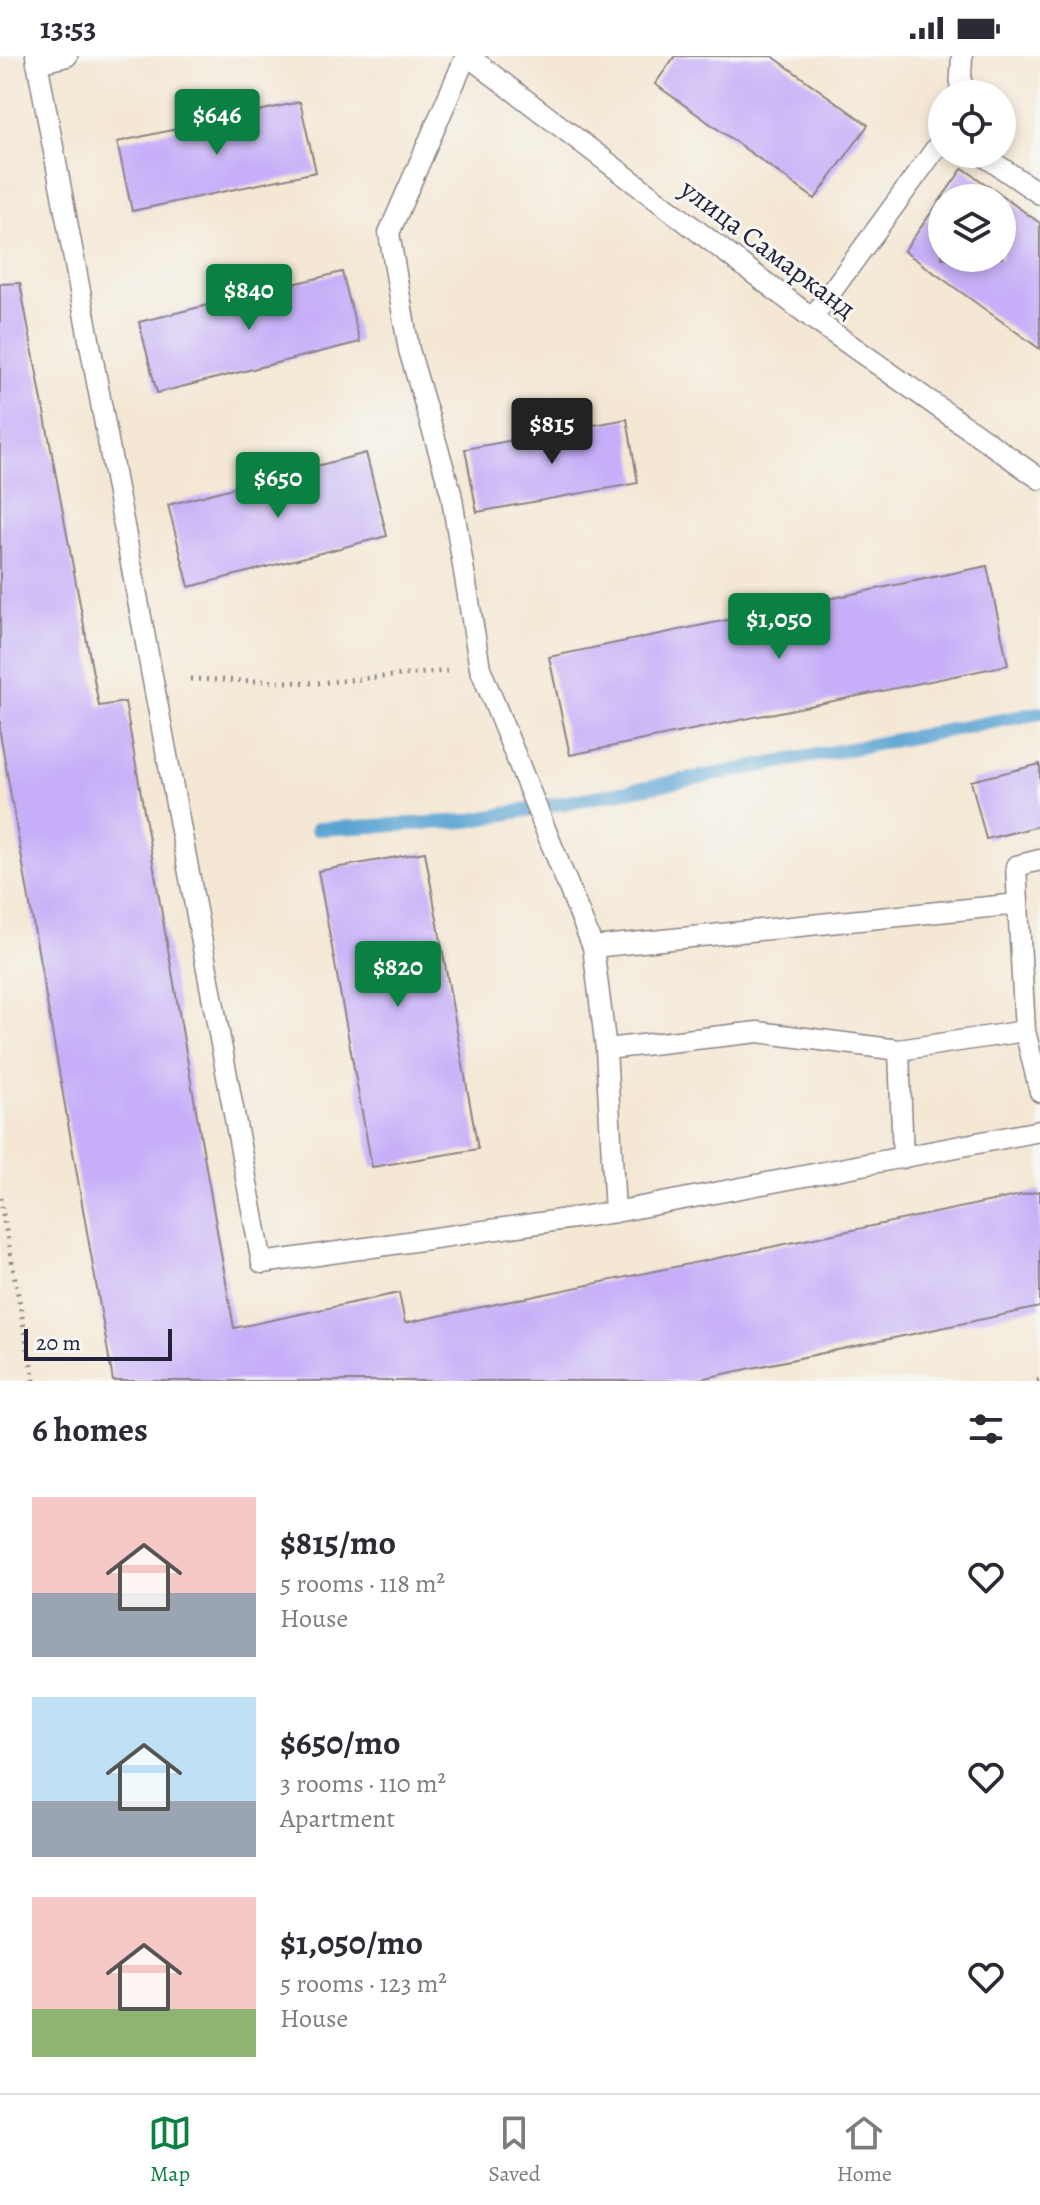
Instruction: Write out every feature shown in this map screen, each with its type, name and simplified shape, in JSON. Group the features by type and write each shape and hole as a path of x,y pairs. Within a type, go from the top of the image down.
{"lane":[{"path":"67,56 36,59 155,678 262,1263 615,1212 1040,1131"},
{"path":"467,56 389,233 409,350 451,493 480,668 593,947 606,1049 615,1212"},
{"name":"улица Самарканд","path":"467,56 812,318 1040,479"},
{"path":"961,80 962,56"},
{"path":"812,318 928,159"},
{"path":"1002,168 1040,194"},
{"path":"1040,860 1016,866 1025,1031 1040,1092"},
{"path":"593,947 1018,904"},
{"path":"606,1049 758,1032 899,1050 1025,1031"},
{"path":"899,1050 903,1158"}],"path":[{"path":"155,678 317,683 480,668"},
{"path":"0,1198 34,1381"}],"building":[{"path":"675,56 772,56 868,125 815,199 655,84"},
{"path":"300,102 316,172 132,211 117,142"},
{"path":"963,168 985,184 952,184"},
{"path":"1016,206 1040,223 1040,349 933,272 1016,272"},
{"path":"928,217 928,268 904,251"},
{"path":"342,272 360,342 157,393 139,322"},
{"path":"20,283 99,706 125,702 234,1328 399,1293 405,1323 1040,1191 1040,1307 691,1381 113,1381 0,733 0,284"},
{"path":"627,419 638,483 477,512 465,449"},
{"path":"366,453 387,536 189,587 168,505"},
{"path":"987,566 1008,665 570,755 549,657"},
{"path":"1040,764 1040,826 986,839 971,781"},
{"path":"425,852 478,1149 372,1167 318,871"}],"waterway":[{"path":"317,829 468,821 1040,713"}]}
